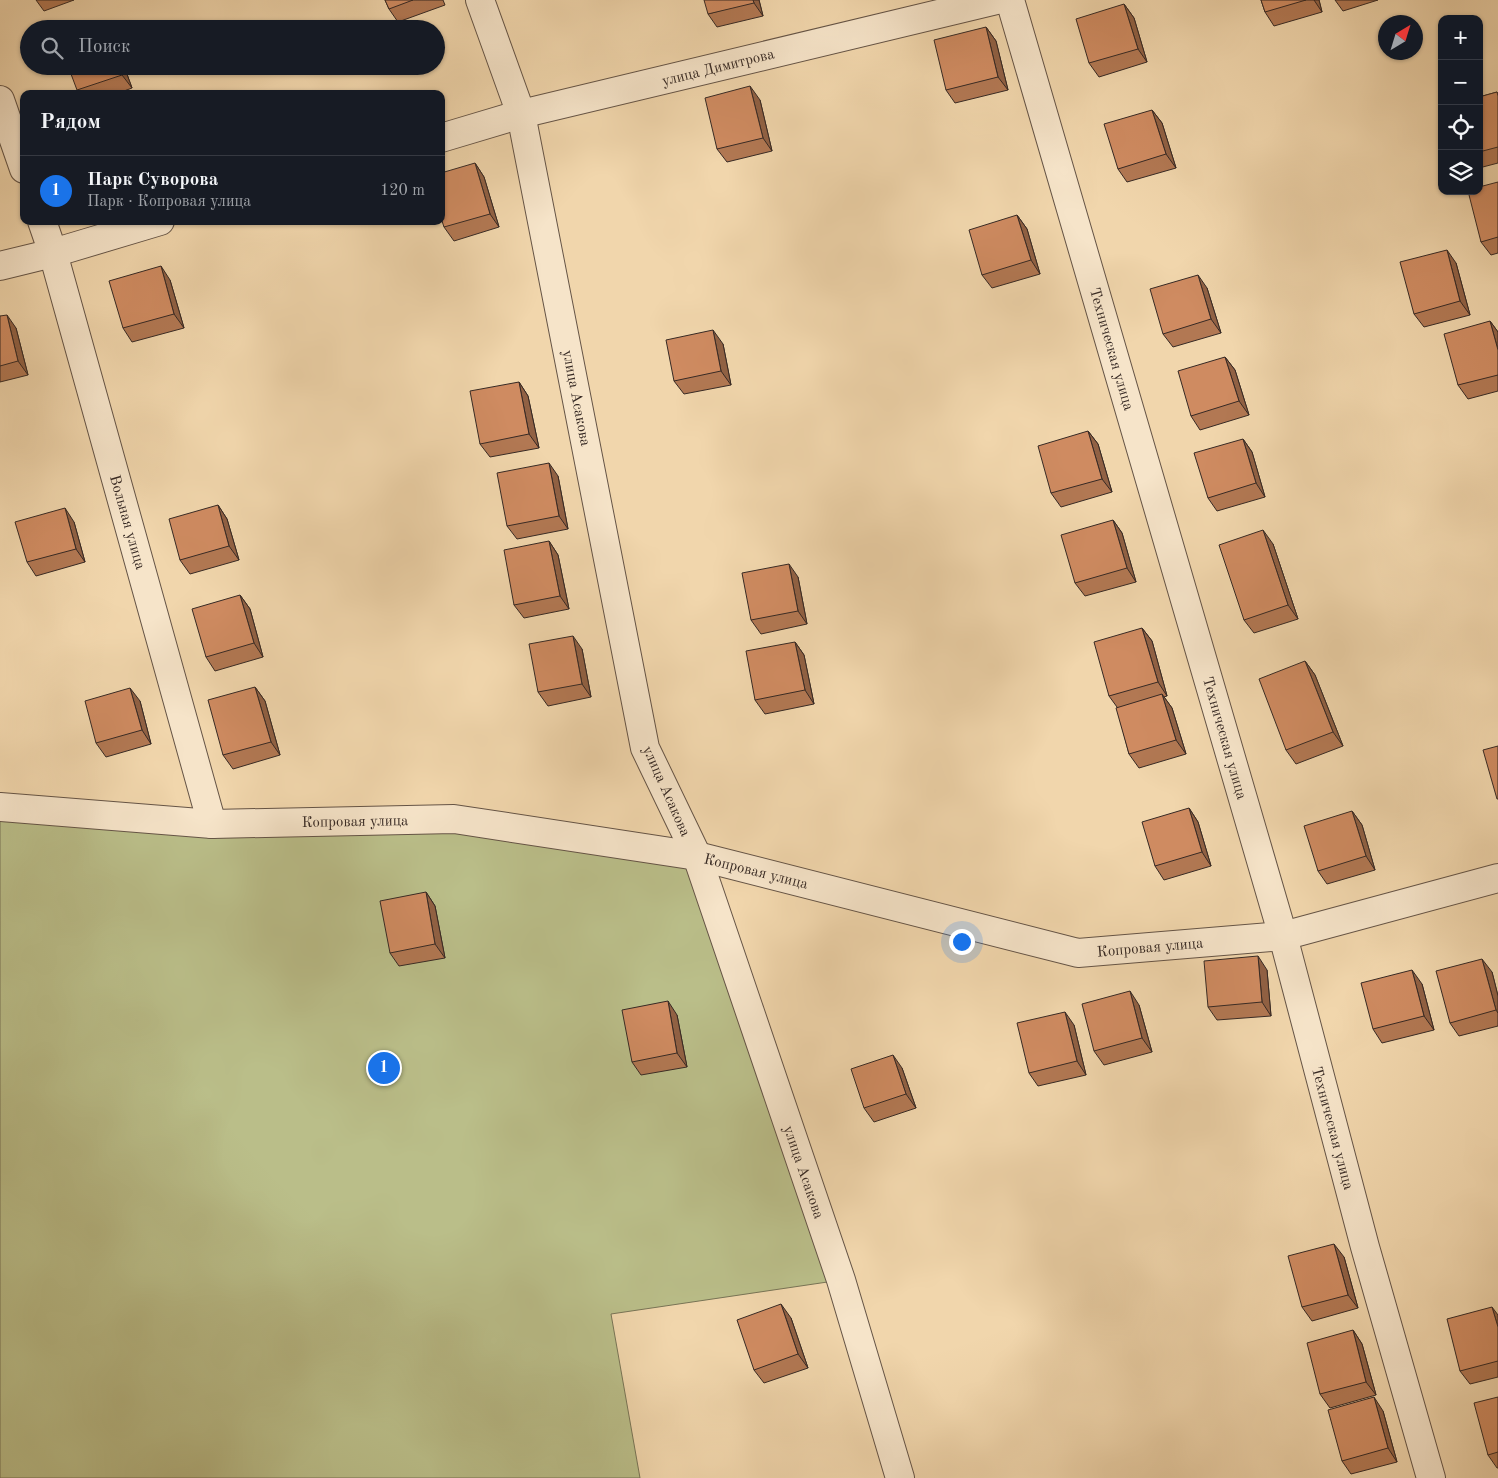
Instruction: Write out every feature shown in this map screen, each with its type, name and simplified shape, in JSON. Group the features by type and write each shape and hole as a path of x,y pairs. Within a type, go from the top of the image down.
{"street":[{"name":"улица Асакова","path":"480,0 521,114 645,748 697,856 841,1280 900,1478"},
{"name":"улица Димитрова","path":"445,137 521,114 996,0"},
{"name":"Техническая улица","path":"1010,0 1282,936 1364,1247 1431,1478"},
{"path":"0,100 20,158"},
{"name":"Вольная улица","path":"43,225 53,253 212,824"},
{"path":"0,266 53,253 147,225"},
{"name":"Копровая улица","path":"0,807 212,824 454,819 697,856 1078,953 1282,936 1498,878"}],"green space":[{"path":"0,807 454,819 697,856 841,1280 611,1314 640,1478 0,1478"}],"building":[{"path":"385,0 413,0 389,9"},
{"path":"704,0 753,0 754,3 708,14"},
{"path":"1261,0 1306,0 1265,12"},
{"path":"1124,4 1138,49 1089,63 1076,19"},
{"path":"986,27 998,77 946,90 934,40"},
{"path":"71,75 122,75 77,90"},
{"path":"750,86 763,138 717,149 705,98"},
{"path":"1497,92 1498,147 1483,151 1483,105 1483,96"},
{"path":"1152,110 1166,154 1118,169 1104,124"},
{"path":"475,163 490,214 444,227 445,172"},
{"path":"1498,182 1498,237 1481,242 1469,195 1483,195 1483,186"},
{"path":"1017,215 1031,260 982,275 969,230"},
{"path":"1447,250 1460,301 1414,314 1400,262"},
{"path":"161,266 174,314 123,328 109,281"},
{"path":"1198,275 1211,319 1163,334 1150,289"},
{"path":"7,315 18,361 0,366 0,316"},
{"path":"1490,321 1498,350 1498,375 1458,385 1444,334"},
{"path":"713,330 721,371 674,381 666,340"},
{"path":"1225,357 1239,401 1191,416 1178,371"},
{"path":"519,382 529,434 480,444 470,391"},
{"path":"1088,431 1102,479 1051,493 1038,446"},
{"path":"1243,439 1256,483 1208,498 1194,453"},
{"path":"549,463 559,516 507,526 497,473"},
{"path":"218,505 229,546 180,560 169,519"},
{"path":"65,508 76,549 27,562 15,522"},
{"path":"1113,520 1127,568 1075,583 1061,535"},
{"path":"1263,530 1288,605 1244,620 1219,545"},
{"path":"549,541 560,596 514,605 504,550"},
{"path":"789,564 798,611 751,620 742,573"},
{"path":"240,595 254,643 206,657 192,609"},
{"path":"1142,628 1158,682 1109,696 1094,642"},
{"path":"573,636 582,684 538,692 529,644"},
{"path":"795,642 805,690 755,700 746,651"},
{"path":"1305,661 1333,732 1286,750 1259,679"},
{"path":"255,687 271,742 223,755 208,700"},
{"path":"130,688 142,730 96,743 85,701"},
{"path":"1162,694 1176,740 1129,754 1116,708"},
{"path":"1498,746 1498,799 1497,799 1483,750"},
{"path":"1189,808 1202,852 1155,866 1142,822"},
{"path":"1352,811 1366,856 1318,871 1304,826"},
{"path":"426,892 435,944 390,953 380,901"},
{"path":"1258,956 1262,1002 1208,1007 1204,961"},
{"path":"1482,959 1496,1010 1450,1023 1436,971"},
{"path":"1412,970 1424,1016 1373,1029 1361,983"},
{"path":"1130,991 1142,1038 1094,1051 1082,1004"},
{"path":"668,1001 677,1053 632,1062 622,1010"},
{"path":"1065,1012 1077,1061 1029,1073 1017,1023"},
{"path":"893,1055 906,1094 864,1108 851,1069"},
{"path":"1334,1244 1348,1295 1302,1307 1288,1256"},
{"path":"781,1304 798,1354 754,1370 737,1320"},
{"path":"1492,1307 1498,1327 1498,1361 1460,1371 1447,1319"},
{"path":"1353,1330 1366,1382 1320,1394 1307,1343"},
{"path":"1374,1397 1388,1448 1342,1461 1328,1410"},
{"path":"1498,1397 1498,1452 1488,1455 1474,1403"}],"place":[{"name":"Парк Суворова","path":"384,1068"}]}
